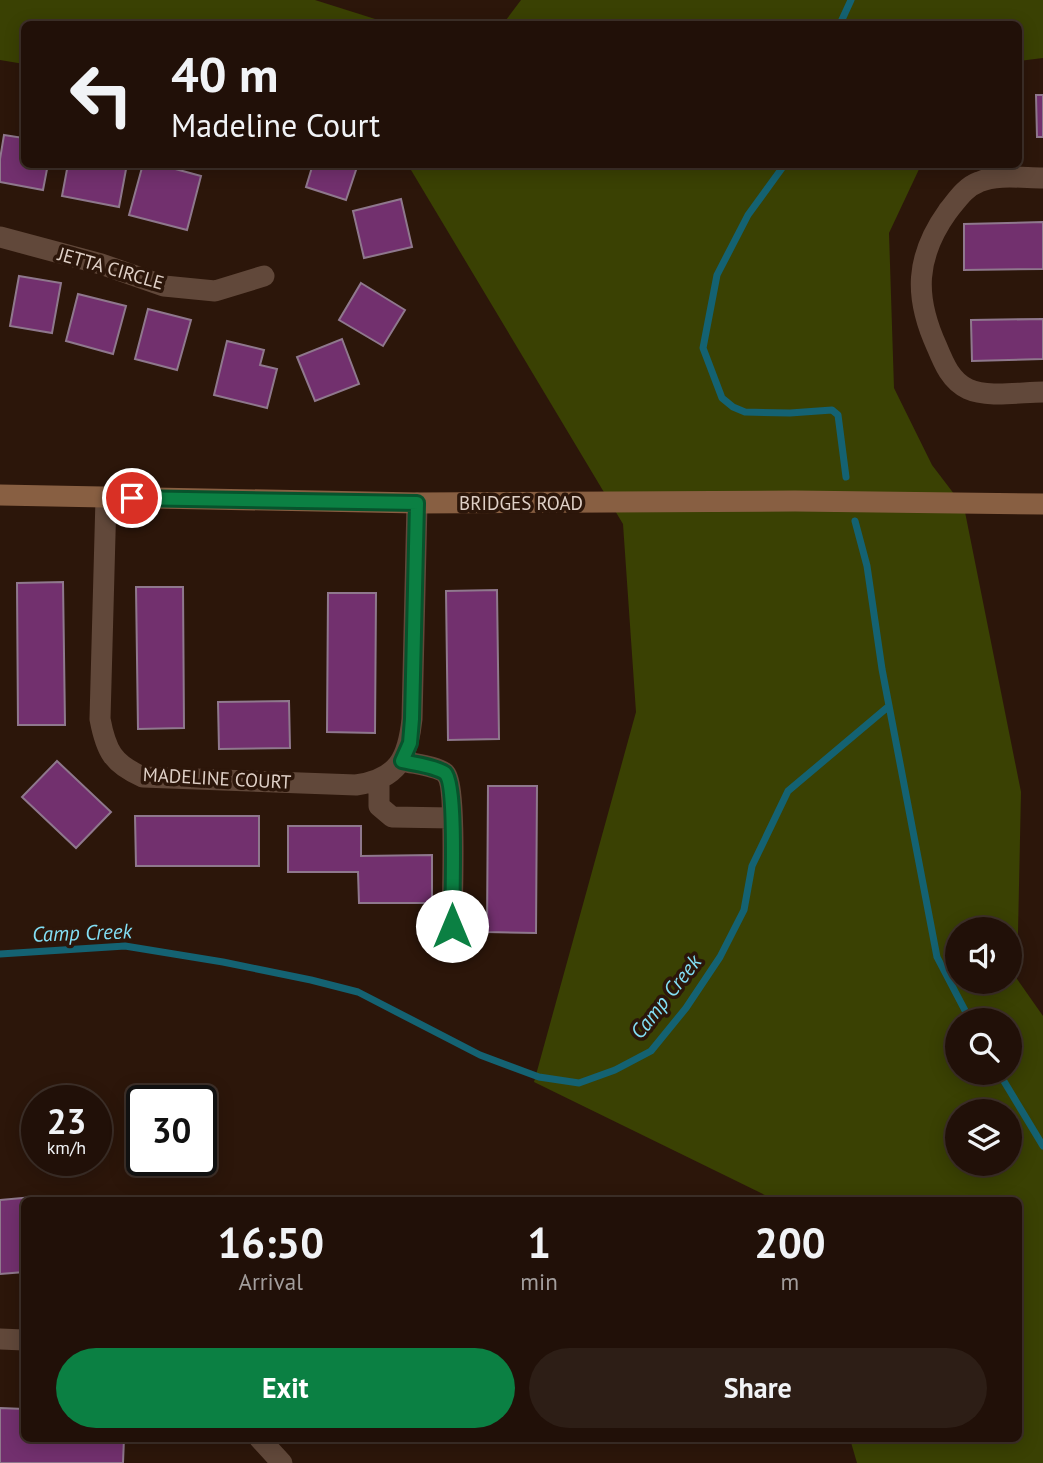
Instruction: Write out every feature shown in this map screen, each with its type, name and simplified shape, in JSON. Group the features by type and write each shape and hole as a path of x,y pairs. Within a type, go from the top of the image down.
{"street":[{"path":"1043,178 982,180 968,188 937,227 923,261 921,282 927,326 946,368 955,380 967,389 982,393 1043,392"},
{"name":"JETTA CIRCLE","path":"0,237 101,264 164,286 215,291 264,276"},
{"name":"BRIDGES ROAD","path":"0,495 417,503 795,501 1043,504"},
{"name":"MADELINE COURT","path":"106,498 100,719 104,740 112,756 126,770 143,777 356,785 379,780"},
{"path":"417,503 410,743 402,761 379,780 379,807 392,817 452,818"},
{"path":"402,761 444,772 449,780 452,818 452,926"},
{"path":"0,1339 21,1340"},
{"path":"263,1442 282,1463"}],"green space":[{"path":"0,0 315,0 382,21 21,21 21,64 0,60"},
{"path":"521,0 1043,0 1043,58 1022,61 1022,21 505,21"},
{"path":"410,168 920,168 889,233 894,388 932,465 964,507 1021,792 1018,917 945,917 945,994 1022,994 1022,986 1043,1016 1043,1463 857,1463 851,1442 1022,1442 1022,1197 769,1197 534,1082 636,712 623,524"}],"building":[{"path":"1036,95 1043,95 1043,137 1037,137"},
{"path":"4,135 21,138 21,168 47,168 43,190 0,182"},
{"path":"67,168 126,168 119,207 62,196"},
{"path":"142,168 172,168 201,176 187,230 129,215"},
{"path":"312,168 357,168 346,200 306,187"},
{"path":"401,199 412,247 364,258 353,211"},
{"path":"1043,222 1043,269 964,270 964,224"},
{"path":"19,276 61,283 52,333 10,326"},
{"path":"361,283 405,310 383,346 339,320"},
{"path":"78,294 126,306 113,354 66,341"},
{"path":"148,309 191,320 177,370 135,359"},
{"path":"1043,319 1043,359 972,361 971,320"},
{"path":"342,339 359,384 315,401 297,357"},
{"path":"227,341 264,350 260,365 277,369 267,408 214,395"},
{"path":"63,582 65,725 18,725 17,583"},
{"path":"136,587 183,587 184,728 138,729"},
{"path":"497,590 499,739 448,740 446,591"},
{"path":"328,593 376,593 375,733 327,732"},
{"path":"289,701 290,748 219,749 218,702"},
{"path":"57,761 111,812 76,848 22,797"},
{"path":"488,786 537,786 536,933 487,932"},
{"path":"135,816 259,816 259,866 136,866"},
{"path":"288,826 361,826 361,856 432,855 432,903 359,903 358,872 288,872"},
{"path":"21,1198 21,1272 0,1274 0,1200"},
{"path":"0,1408 21,1409 21,1442 124,1442 123,1463 0,1463"}],"waterway":[{"name":"Camp Creek","path":"841,21 851,0"},
{"name":"Camp Creek","path":"782,168 748,215 717,275 703,348 722,398 733,407 745,412 832,410 838,415 846,477"},
{"path":"855,521 867,566 882,669 937,957 964,1008"},
{"name":"Camp Creek","path":"0,954 125,946 311,980 358,992 480,1055 539,1077 579,1083 615,1070 651,1051 686,1008 720,957 744,910 752,866 788,791 889,706"},
{"path":"1006,1085 1043,1146"}],"route":[{"path":"132,498 417,503 412,719 410,743 402,761 444,772 449,780 452,793 452,926"}]}
